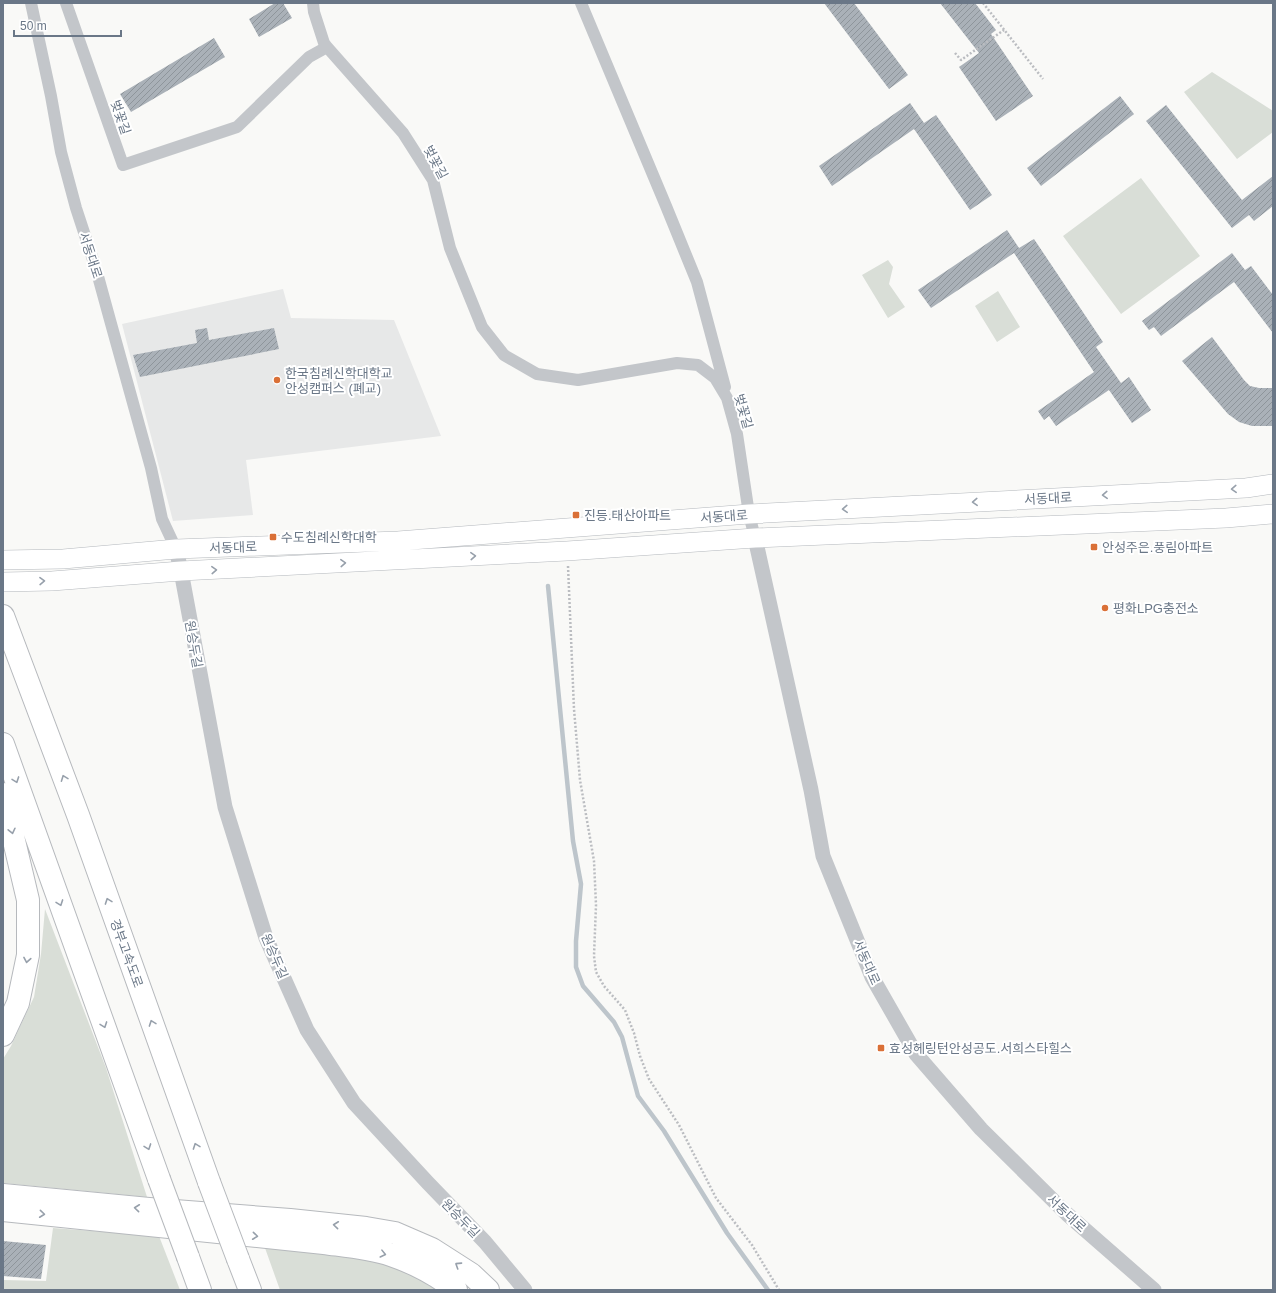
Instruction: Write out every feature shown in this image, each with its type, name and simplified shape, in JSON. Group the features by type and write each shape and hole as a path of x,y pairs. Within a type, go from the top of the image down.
{"highway":[{"name":"경부고속도로","path":"3,616 78,815 209,1182 250,1290"},
{"path":"3,744 200,1290"},
{"path":"3,794 28,900 28,955 18,1002 3,1035"},
{"path":"3,1195 148,1209 290,1220 366,1228 395,1233 432,1249 471,1274 488,1290"},
{"path":"3,1210 324,1243 368,1250 390,1255 409,1263 430,1273 456,1290"}],"main road":[{"name":"서동대로","path":"3,560 64,559 176,549 398,541 749,514 1246,488 1273,484"},
{"name":"서동대로","path":"3,582 52,581 181,571 567,551 755,538 1226,518 1273,514"}],"street":[{"name":"서동대로","path":"32,3 61,152 76,208 108,312 150,468 162,519 176,549"},
{"name":"벚꽃길","path":"66,3 123,165 237,127 309,57 327,47 404,133 433,180 450,248 482,328 504,355 537,374 578,380 676,364 698,365 715,378 727,398 736,434 749,514 755,538"},
{"path":"313,3 314,12 320,31 327,47"},
{"path":"581,3 666,206 696,282 727,398"},
{"name":"서동대로","path":"755,538 809,782 823,856 872,977 916,1054 981,1129 1067,1214 1154,1290"},
{"name":"원승두길","path":"176,549 225,807 266,938 307,1030 354,1103 485,1242 525,1290"}],"path":[{"path":"983,3 1043,79"},
{"path":"955,53 961,60 1004,30"},
{"path":"567,551 576,740 580,780 594,861 596,905 594,956 596,972 604,986 625,1010 649,1079 679,1126 716,1198 752,1245 780,1290"}],"shaded area":[{"path":"1212,72 1273,111 1273,132 1237,159 1184,92"},
{"path":"1141,178 1200,256 1121,314 1063,236"},
{"path":"888,260 893,267 889,284 905,307 888,318 862,275"},
{"name":"한국침례신학대학교 안성캠퍼스 (폐교)","path":"283,289 291,318 394,320 441,436 246,460 253,515 173,521 122,324"},
{"path":"998,291 1020,327 997,342 975,306"},
{"path":"45,909 106,1068 147,1197 3,1183 3,1059 11,1046 34,997 41,954"},
{"path":"53,1228 159,1236 180,1290 3,1290 3,1280 46,1281"},
{"path":"265,1248 323,1252 381,1261 420,1278 438,1290 280,1290"}],"building":[{"path":"275,3 283,3 292,18 259,37 249,19"},
{"path":"824,3 854,3 908,75 889,89"},
{"path":"940,3 975,3 996,30 991,34 1033,96 996,121 959,67 979,53"},
{"path":"214,38 225,57 131,112 120,94"},
{"path":"1120,96 1134,114 1041,186 1027,168"},
{"path":"910,103 924,123 936,115 992,195 970,210 914,129 832,186 819,166"},
{"path":"1166,105 1242,200 1273,176 1273,206 1254,221 1249,215 1232,228 1146,121"},
{"path":"1007,230 1019,248 1034,239 1103,342 1096,347 1121,383 1129,377 1151,410 1132,423 1109,390 1056,426 1049,416 1044,420 1038,411 1094,372 1014,253 931,308 918,290"},
{"path":"1232,253 1245,270 1251,266 1273,295 1273,333 1234,282 1161,336 1154,327 1149,330 1142,321"},
{"path":"207,328 209,340 274,328 279,349 140,377 133,355 197,343 195,330"},
{"path":"1212,337 1250,386 1259,388 1273,388 1273,426 1252,426 1239,422 1228,414 1182,361"},
{"path":"3,1241 46,1245 41,1279 3,1276"}],"waterway":[{"path":"548,586 573,841 581,884 576,941 576,967 583,986 614,1022 622,1037 638,1096 664,1131 727,1233 768,1290"}],"place":[{"name":"한국침례신학대학교 안성캠퍼스 (폐교)","path":"277,380"},
{"name":"진등.태산아파트","path":"576,515"},
{"name":"수도침례신학대학","path":"273,537"},
{"name":"안성주은.풍림아파트","path":"1094,547"},
{"name":"평화LPG충전소","path":"1105,608"},
{"name":"효성헤링턴안성공도.서희스타힐스","path":"881,1048"}]}
